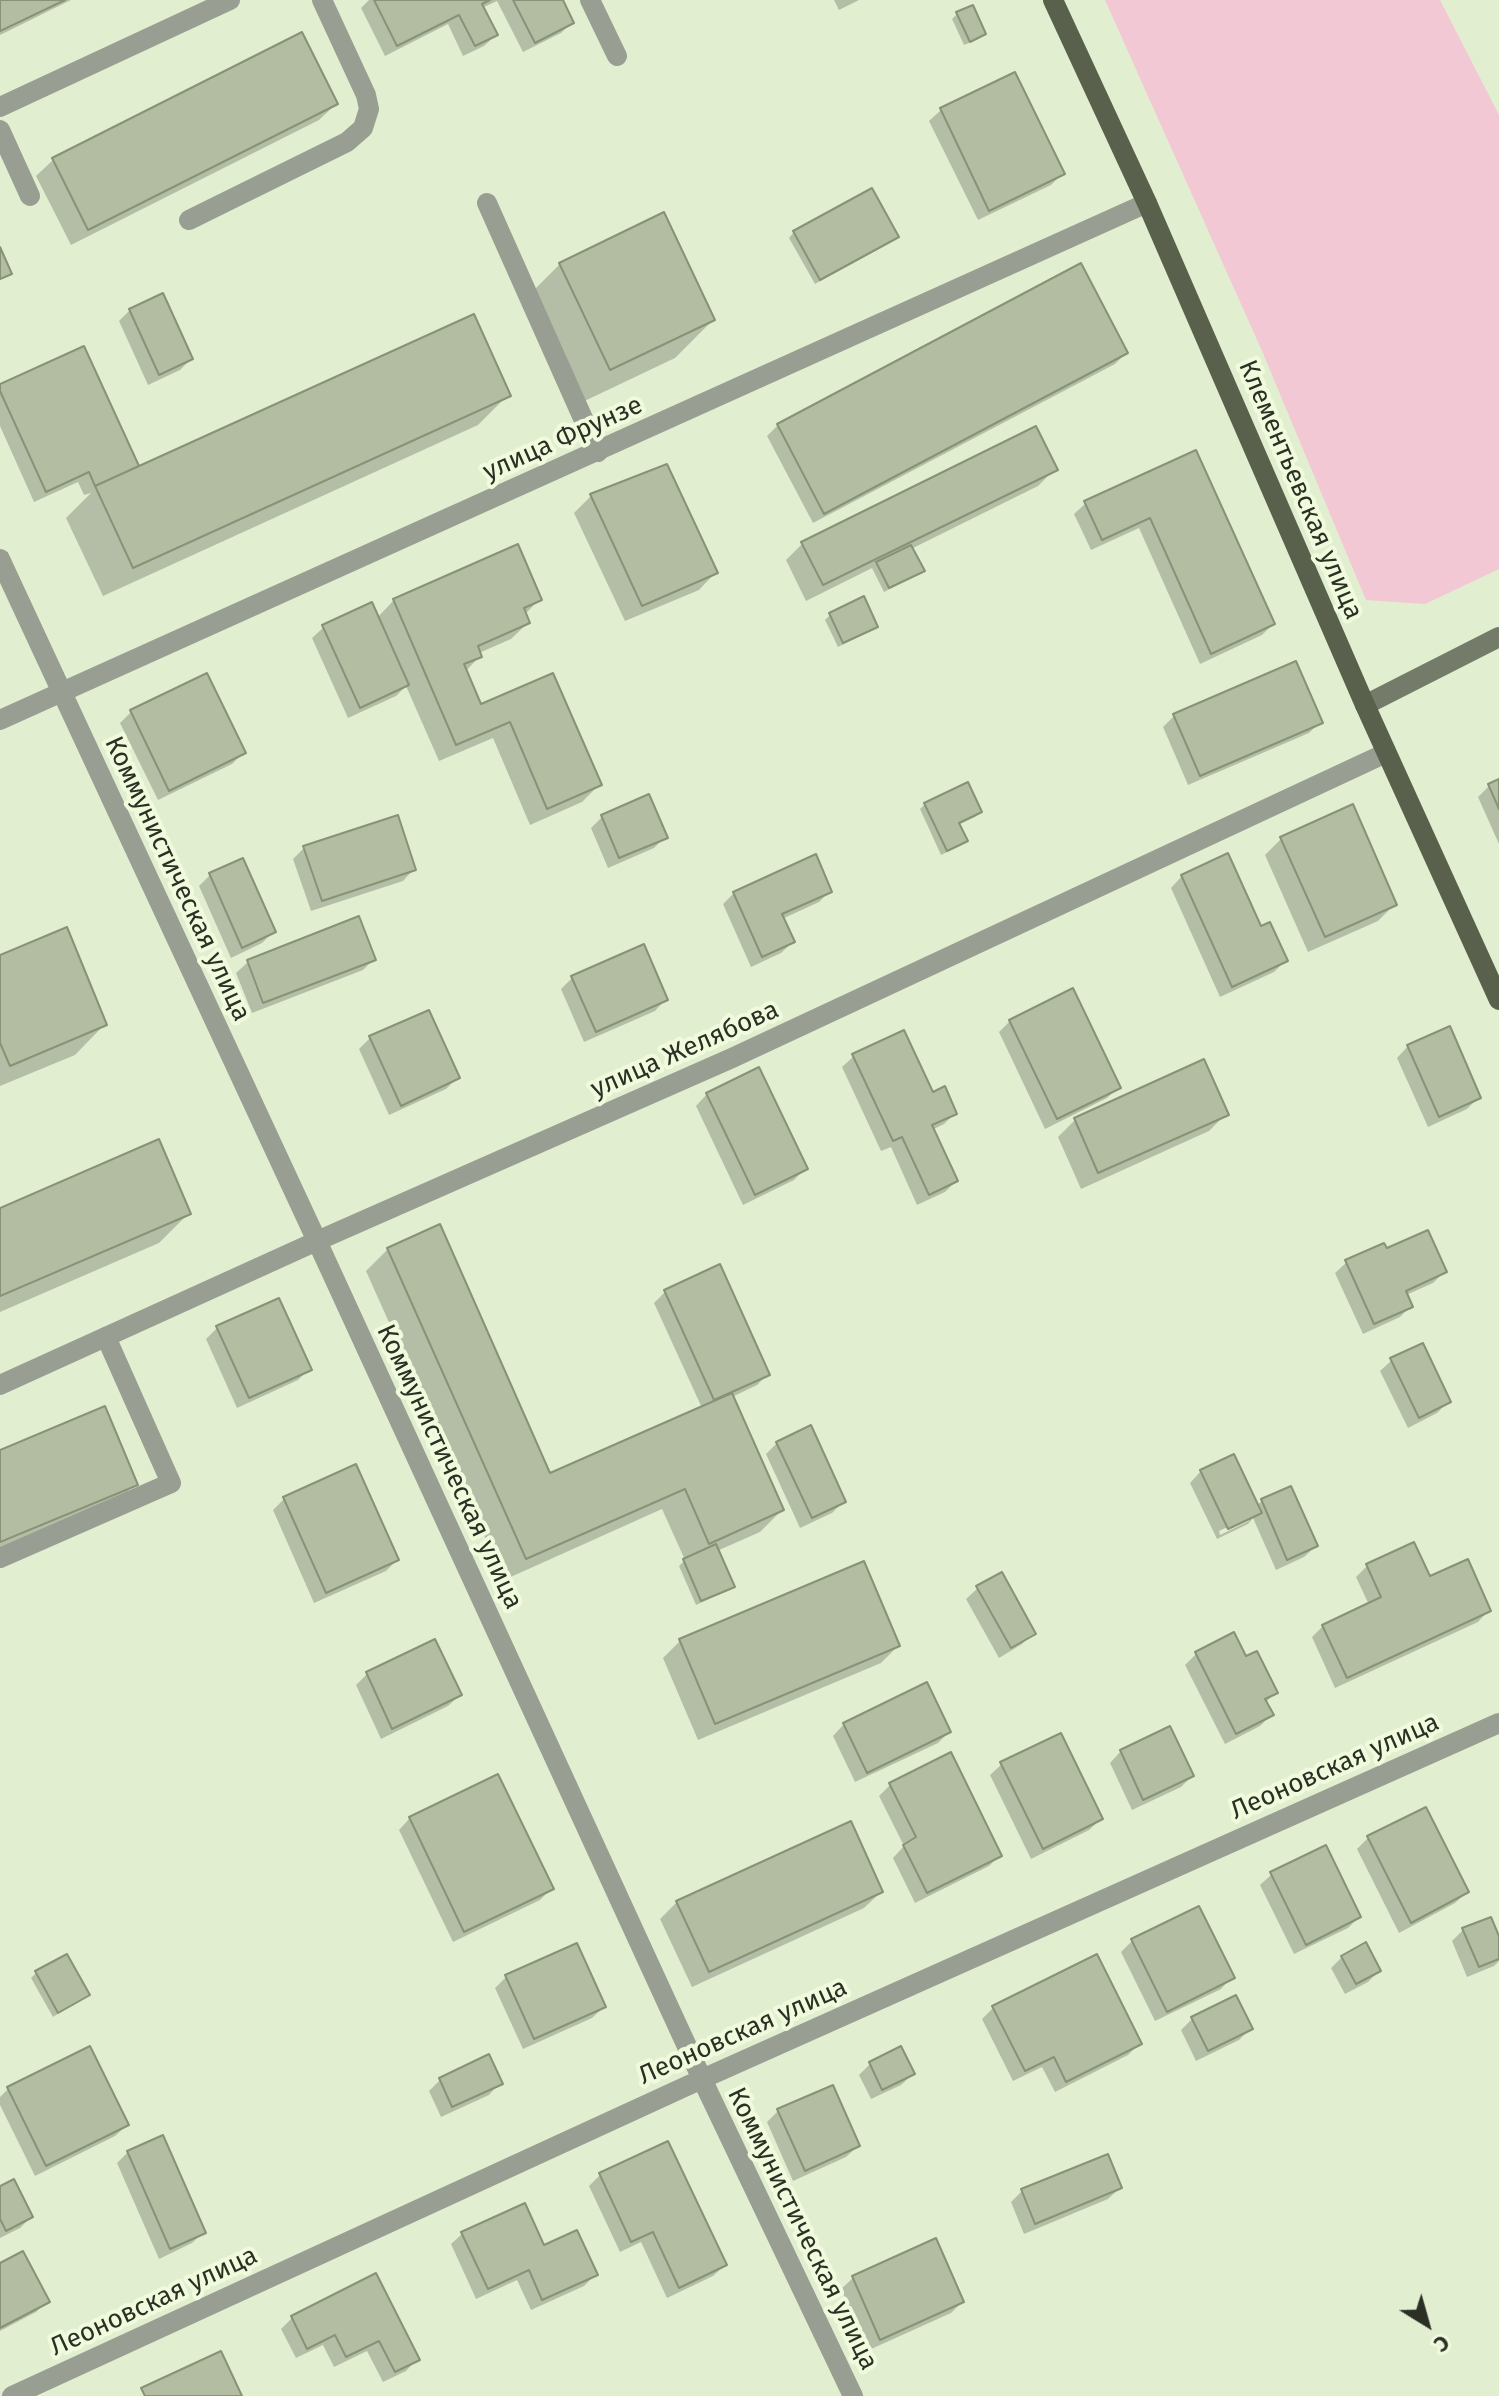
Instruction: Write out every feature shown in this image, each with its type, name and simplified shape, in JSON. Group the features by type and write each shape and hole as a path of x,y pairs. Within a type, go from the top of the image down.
{"main road":[{"name":"Клементьевская улица","path":"1053,0 1147,203 1386,753 1499,1000"},
{"path":"1365,705 1499,637"}],"street":[{"path":"0,107 230,0"},
{"path":"189,220 347,142 363,128 369,109 366,95 322,0"},
{"path":"590,0 617,56"},
{"path":"0,130 30,196"},
{"path":"487,203 598,452"},
{"name":"улица Фрунзе","path":"0,720 1147,203"},
{"name":"Коммунистическая улица","path":"0,559 702,2079 853,2396"},
{"name":"улица Желябова","path":"0,1385 732,1058 1386,753"},
{"path":"0,1558 171,1483 106,1337"},
{"name":"Леоновская улица","path":"12,2396 702,2079 1499,1723"}],"shaded area":[{"path":"1105,0 1440,0 1499,115 1499,569 1425,604 1366,600 1262,351"}],"building":[{"path":"0,0 65,0 0,31"},
{"path":"374,0 490,0 482,4 498,35 475,46 459,15 397,46"},
{"path":"513,0 563,0 574,23 535,43"},
{"path":"973,5 986,34 970,42 956,12"},
{"path":"302,32 338,104 88,230 52,158"},
{"path":"1015,72 1065,174 989,211 940,108"},
{"path":"872,188 899,237 820,280 793,231"},
{"path":"664,212 715,320 610,370 559,263"},
{"path":"0,247 12,274 0,279"},
{"path":"1081,263 1128,353 824,514 777,424"},
{"path":"163,293 193,359 159,375 129,309"},
{"path":"474,314 511,396 133,568 95,486"},
{"path":"84,346 139,466 95,486 89,472 46,492 0,391 0,384"},
{"path":"1036,426 1058,470 823,585 801,542"},
{"path":"1196,450 1275,624 1211,654 1150,518 1102,540 1084,501"},
{"path":"667,464 718,573 642,606 590,494"},
{"path":"518,544 542,600 524,608 530,623 478,646 482,657 464,664 481,704 553,673 602,785 547,809 510,722 456,745 393,599"},
{"path":"911,545 925,571 889,588 876,562"},
{"path":"864,596 878,627 843,643 829,613"},
{"path":"372,602 409,685 360,708 322,625"},
{"path":"1296,661 1323,723 1200,776 1173,714"},
{"path":"207,673 246,753 169,791 130,710"},
{"path":"1499,779 1499,809 1488,784"},
{"path":"968,782 982,812 959,823 968,841 947,851 924,803"},
{"path":"649,794 668,838 619,858 601,815"},
{"path":"1353,804 1397,905 1325,937 1280,837"},
{"path":"398,815 416,870 322,901 303,846"},
{"path":"1228,853 1261,926 1270,922 1288,961 1232,987 1181,875"},
{"path":"816,854 832,892 782,914 795,942 762,957 733,892"},
{"path":"243,858 276,932 242,948 209,873"},
{"path":"359,916 376,960 263,1003 247,960"},
{"path":"67,927 107,1025 10,1066 0,1043 0,955"},
{"path":"644,944 668,1000 596,1032 571,976"},
{"path":"1073,988 1121,1088 1057,1119 1009,1020"},
{"path":"429,1010 460,1078 401,1106 369,1036"},
{"path":"1450,1026 1481,1098 1439,1117 1407,1045"},
{"path":"904,1030 933,1092 945,1086 957,1114 932,1125 958,1181 929,1195 902,1137 893,1141 852,1054"},
{"path":"1204,1059 1229,1115 1098,1173 1074,1118"},
{"path":"759,1067 808,1169 755,1195 706,1093"},
{"path":"159,1139 191,1214 0,1296 0,1208"},
{"path":"440,1224 550,1473 732,1393 784,1510 709,1544 685,1489 526,1559 387,1248"},
{"path":"1428,1230 1447,1272 1406,1291 1413,1307 1374,1324 1345,1260 1384,1243 1387,1248"},
{"path":"720,1264 770,1375 714,1400 664,1290"},
{"path":"279,1298 312,1370 249,1398 216,1326"},
{"path":"1423,1343 1451,1402 1419,1418 1390,1358"},
{"path":"105,1406 138,1485 0,1542 0,1450"},
{"path":"811,1425 846,1502 812,1518 776,1442"},
{"path":"1234,1454 1262,1513 1228,1529 1200,1470"},
{"path":"356,1464 399,1560 326,1593 283,1497"},
{"path":"1291,1486 1318,1546 1287,1560 1261,1499"},
{"path":"1414,1542 1430,1576 1468,1559 1491,1611 1347,1678 1322,1625 1381,1597 1366,1564"},
{"path":"716,1544 735,1587 701,1601 683,1559"},
{"path":"864,1561 900,1646 715,1724 679,1639"},
{"path":"1002,1572 1036,1634 1011,1648 976,1586"},
{"path":"1234,1632 1246,1656 1257,1651 1278,1693 1265,1699 1274,1715 1236,1734 1195,1652"},
{"path":"435,1639 462,1695 392,1729 366,1672"},
{"path":"927,1682 951,1732 867,1773 843,1723"},
{"path":"1170,1726 1194,1776 1143,1800 1120,1750"},
{"path":"1061,1733 1103,1819 1043,1849 1000,1762"},
{"path":"951,1752 1002,1856 927,1893 903,1845 916,1837 889,1783"},
{"path":"498,1774 554,1889 464,1932 409,1817"},
{"path":"1426,1807 1469,1892 1411,1923 1367,1836"},
{"path":"851,1821 883,1892 709,1972 676,1901"},
{"path":"1326,1845 1361,1917 1306,1945 1270,1872"},
{"path":"1199,1906 1235,1978 1167,2012 1131,1939"},
{"path":"1491,1917 1499,1936 1499,1959 1479,1967 1462,1928"},
{"path":"1366,1942 1381,1971 1356,1984 1341,1956"},
{"path":"577,1943 606,2007 534,2039 505,1975"},
{"path":"67,1954 90,1995 58,2013 35,1971"},
{"path":"1097,1954 1142,2044 1066,2082 1054,2057 1025,2071 992,2006"},
{"path":"1236,1995 1253,2029 1208,2051 1191,2017"},
{"path":"90,2046 129,2125 46,2166 7,2087"},
{"path":"901,2046 915,2074 882,2090 869,2062"},
{"path":"489,2054 503,2084 452,2107 439,2078"},
{"path":"833,2085 860,2146 805,2171 777,2109"},
{"path":"163,2135 206,2233 170,2249 127,2151"},
{"path":"668,2141 727,2265 679,2288 653,2232 631,2242 599,2173"},
{"path":"1108,2154 1122,2188 1035,2224 1021,2189"},
{"path":"14,2179 33,2217 6,2231 0,2219 0,2186"},
{"path":"525,2203 544,2245 577,2230 598,2275 542,2300 529,2270 488,2289 461,2232"},
{"path":"936,2238 964,2302 880,2340 852,2276"},
{"path":"23,2251 50,2302 0,2328 0,2263"},
{"path":"376,2273 420,2360 395,2372 379,2341 346,2357 335,2335 307,2349 291,2316"},
{"path":"221,2351 242,2396 145,2396 141,2388"}]}
